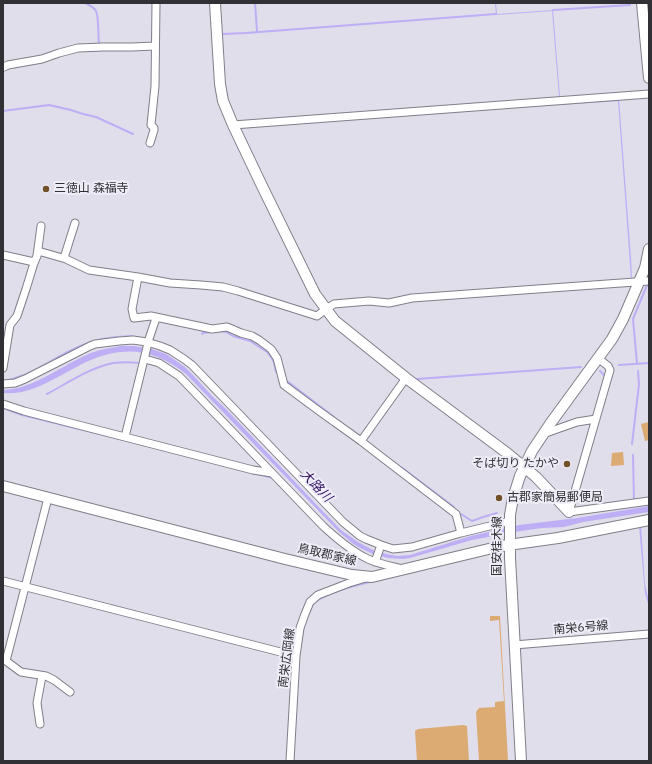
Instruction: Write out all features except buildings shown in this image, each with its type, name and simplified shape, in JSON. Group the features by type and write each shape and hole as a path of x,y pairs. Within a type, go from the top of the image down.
{"main road":[{"path":"215,3 220,84 223,101 262,186 315,294 335,321 406,378 507,453 536,477 569,512"},
{"path":"642,3 649,78"},
{"name":"国安桂木線","path":"520,761 510,541 510,523 513,498 520,476 532,451 599,359 624,319 644,281 649,249"},
{"name":"鳥取郡家線","path":"3,486 293,561 352,575 372,577 510,541 558,538 649,520"}],"street":[{"path":"150,143 154,130 151,126 155,86 156,3"},
{"path":"4,67 42,59 84,47 156,46"},
{"path":"233,125 649,94"},
{"path":"64,258 75,223"},
{"path":"3,368 10,325 17,316 38,251 41,226"},
{"path":"38,251 64,258 89,270 170,283 223,287 238,290 317,316 334,304 350,302 368,301 389,303 412,298 644,281"},
{"path":"3,255 34,262"},
{"path":"138,277 132,309 134,318 151,316 212,329 227,327 259,340 271,349 277,358 284,385 361,441 456,514 461,533"},
{"path":"125,436 135,392 156,318"},
{"path":"3,384 25,379 95,344 119,340 133,340 148,343 170,350 192,365 343,522 360,536 393,549 412,547 461,533 510,523"},
{"path":"145,359 159,363 179,376 322,526 337,539 369,560 402,569"},
{"path":"599,359 608,366 610,370 569,512 649,501"},
{"path":"361,441 406,378"},
{"path":"3,404 24,411 253,470 272,473"},
{"path":"543,434 577,422 596,419"},
{"path":"48,498 6,661 21,672 54,680 70,692"},
{"path":"375,562 381,545"},
{"name":"南栄広岡線","path":"290,761 296,656 300,628 310,602 318,595 349,583 372,577"},
{"path":"3,581 296,656"},
{"name":"南栄6号線","path":"514,645 649,634"},
{"path":"40,724 37,703 42,676"}],"shaded area":[{"path":"495,3 497,14 553,10 560,97 552,11 496,15"},
{"path":"619,99 632,278 618,101 559,105 559,103"},
{"path":"131,335 146,339 129,336 114,337 88,343 20,376 4,381 26,373 77,346 93,340 114,336"},
{"path":"121,346 134,346 152,349 166,354 185,367 341,530 358,542 375,551 397,556 410,555 471,536 519,525 577,518 649,506 649,512 583,522 564,527 542,528 472,540 410,558 388,558 373,554 360,548 338,531 186,374 174,365 162,359 150,354 138,352 125,351 112,353 86,362 38,387 18,393 3,393 3,390 15,389 38,381 91,353"},
{"path":"649,422 649,440 645,441 641,424"},
{"path":"623,452 624,465 611,466 612,453"},
{"path":"639,526 641,526 645,584 649,607 645,593"},
{"path":"404,574 358,586 321,599 311,609 305,628 300,653 299,652 306,618 311,608 317,601 327,595 354,585"},
{"path":"31,584 272,647 292,651 271,647"},
{"path":"490,616 500,616 508,761 479,761 476,712 479,708 495,707 495,702 504,701 499,620 490,621"},
{"path":"463,725 467,726 469,761 417,761 415,731 418,729"}],"waterway":[{"path":"85,3 93,7 96,11 99,44"},
{"path":"255,3 257,31"},
{"path":"553,10 630,5"},
{"path":"223,34 496,14"},
{"path":"3,111 49,105 96,117 133,134"},
{"path":"637,364 633,319 647,285 649,284"},
{"path":"219,331 250,341 267,352 274,362 276,372"},
{"path":"202,334 212,332"},
{"path":"47,394 101,366 121,362 140,363"},
{"path":"619,365 649,363"},
{"path":"417,379 581,367"},
{"path":"600,371 604,375"},
{"path":"632,444 639,384 638,371"},
{"path":"287,381 334,417"},
{"path":"3,408 22,415 124,440"},
{"path":"633,455 634,501"},
{"path":"401,467 454,507"},
{"path":"258,474 273,478"},
{"path":"461,514 472,521 497,513"}],"place":[{"name":"三徳山 森福寺","path":"46,189"},
{"name":"そば切り たかや","path":"567,464"},
{"name":"古郡家簡易郵便局","path":"499,498"}],"water label":[{"name":"大路川","path":"316,486"}]}
